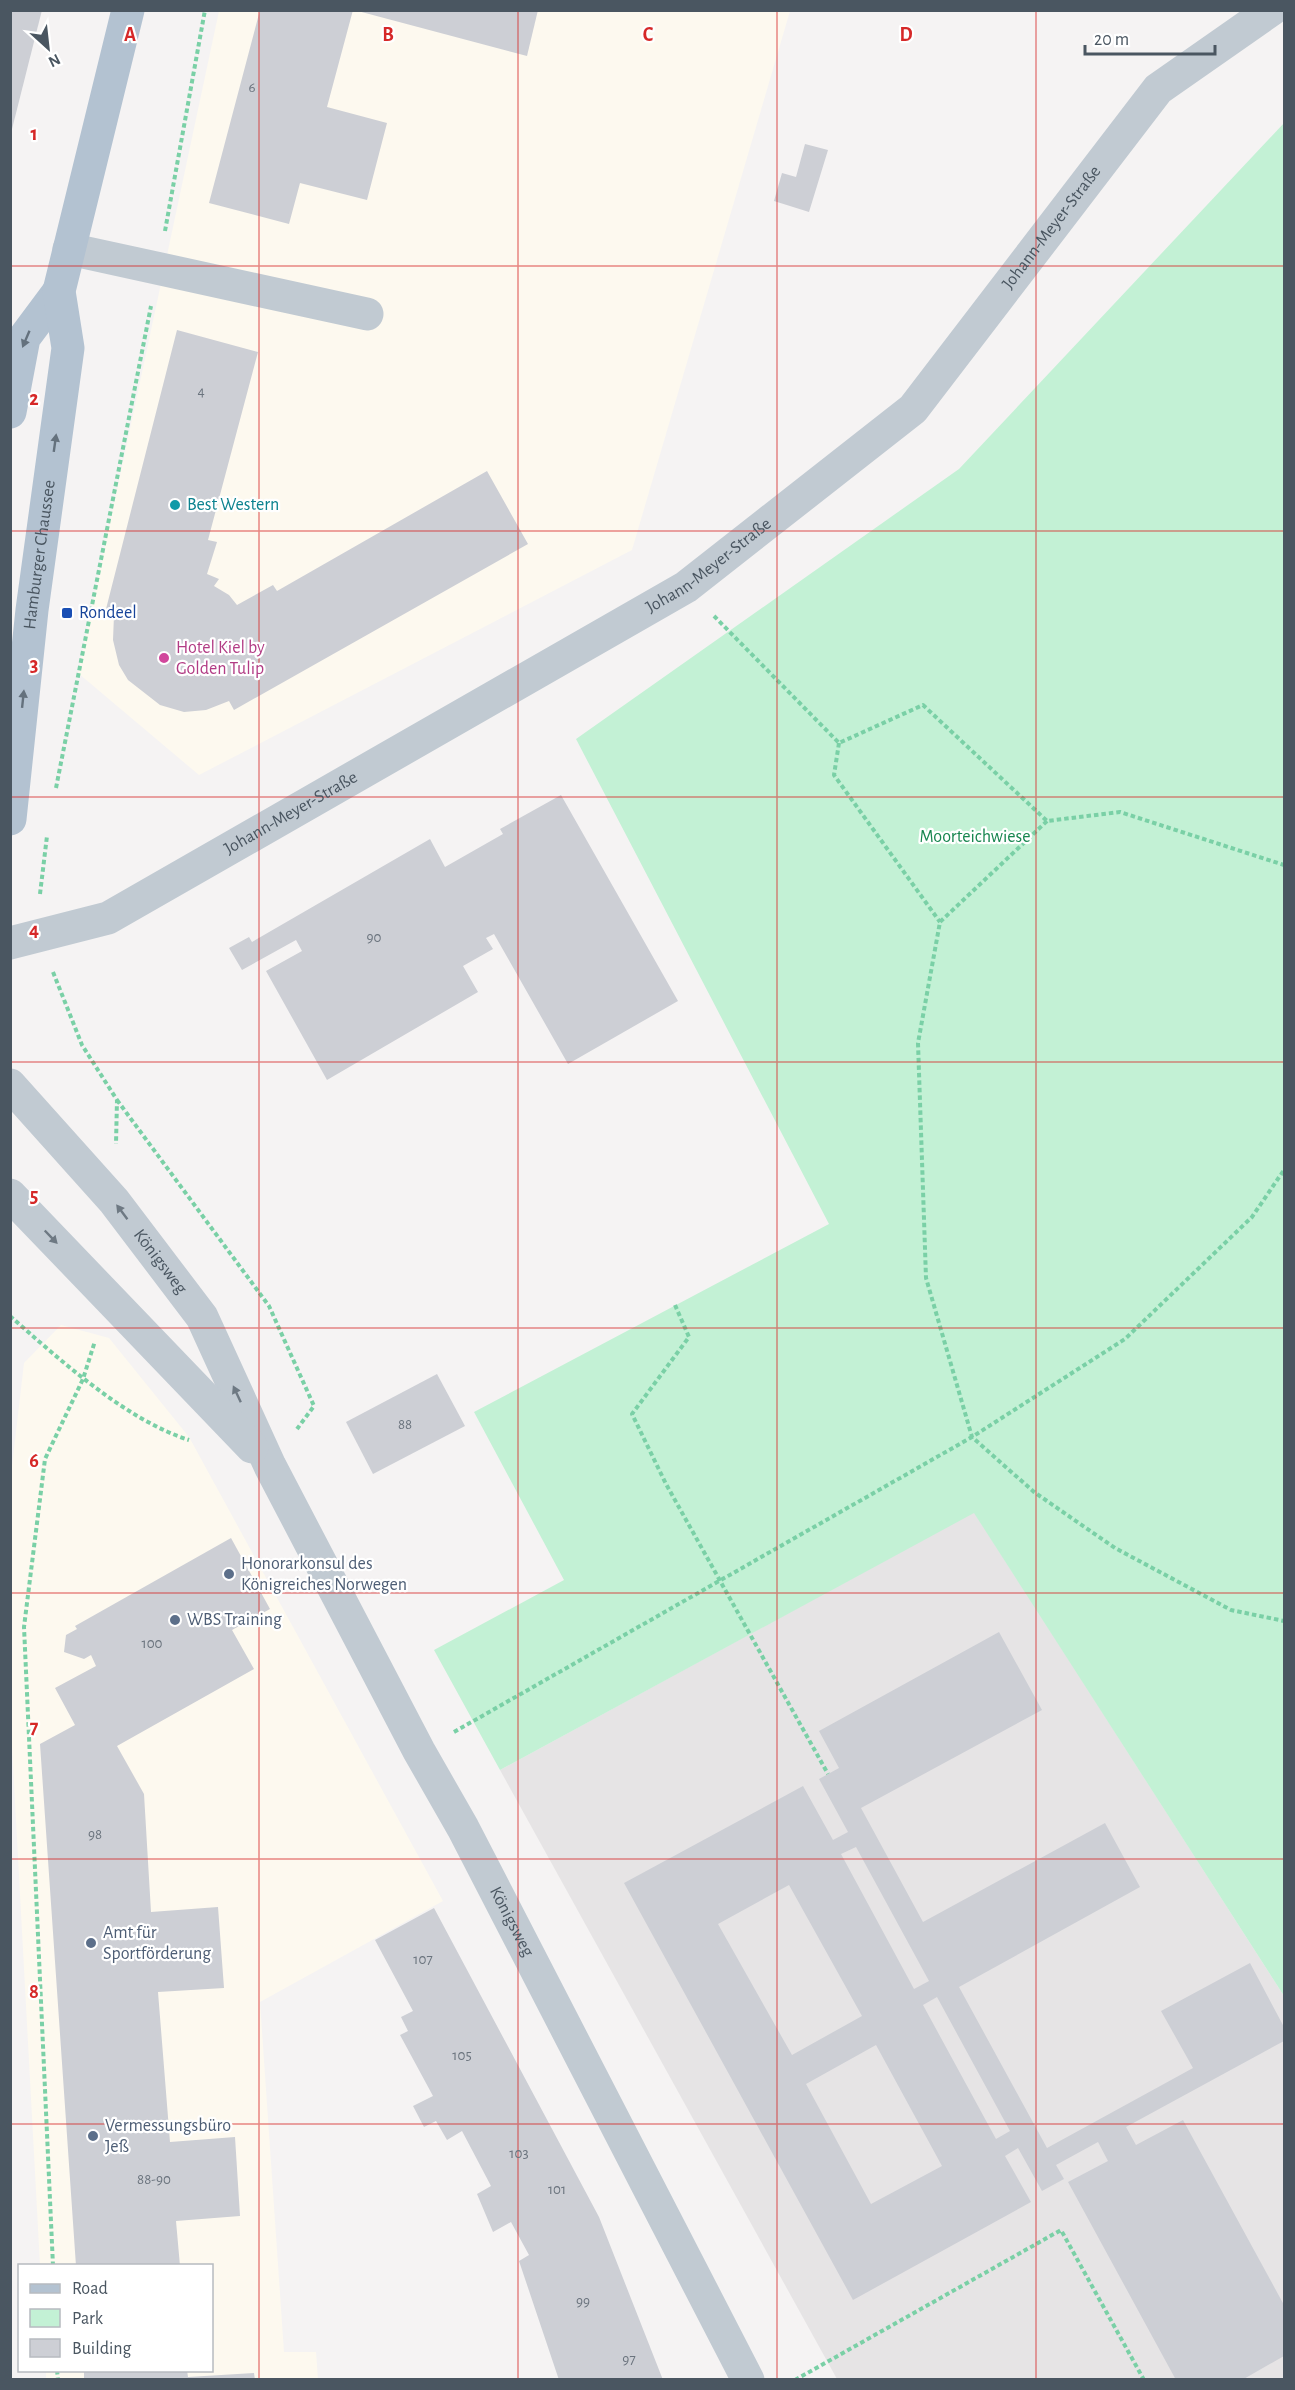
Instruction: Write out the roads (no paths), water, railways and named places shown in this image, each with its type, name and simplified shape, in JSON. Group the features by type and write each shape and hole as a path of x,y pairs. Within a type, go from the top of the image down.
{"main road":[{"name":"Hamburger Chaussee","path":"10,819 32,610 68,348 59,291 128,10"},
{"name":"Hamburger Chaussee","path":"10,411 24,338 59,291"}],"street":[{"name":"Johann-Meyer-Straße","path":"10,943 108,918 686,587 913,409 1158,88 1271,10"},
{"path":"69,249 367,314"},
{"name":"Königsweg","path":"10,1085 114,1202 202,1317 270,1466 419,1751 463,1828 748,2379"},
{"name":"Königsweg","path":"10,1195 270,1466"}],"place":[{"name":"Best Western","path":"175,505"},
{"name":"Rondeel","path":"67,613"},
{"name":"Hotel Kiel by Golden Tulip","path":"164,658"},
{"name":"Honorarkonsul des Königreiches Norwegen","path":"229,1574"},
{"name":"WBS Training","path":"175,1620"},
{"name":"Amt für Sportförderung","path":"91,1943"},
{"name":"Vermessungsbüro Jeß","path":"93,2136"}],"park label":[{"name":"Moorteichwiese","path":"975,837"}]}
